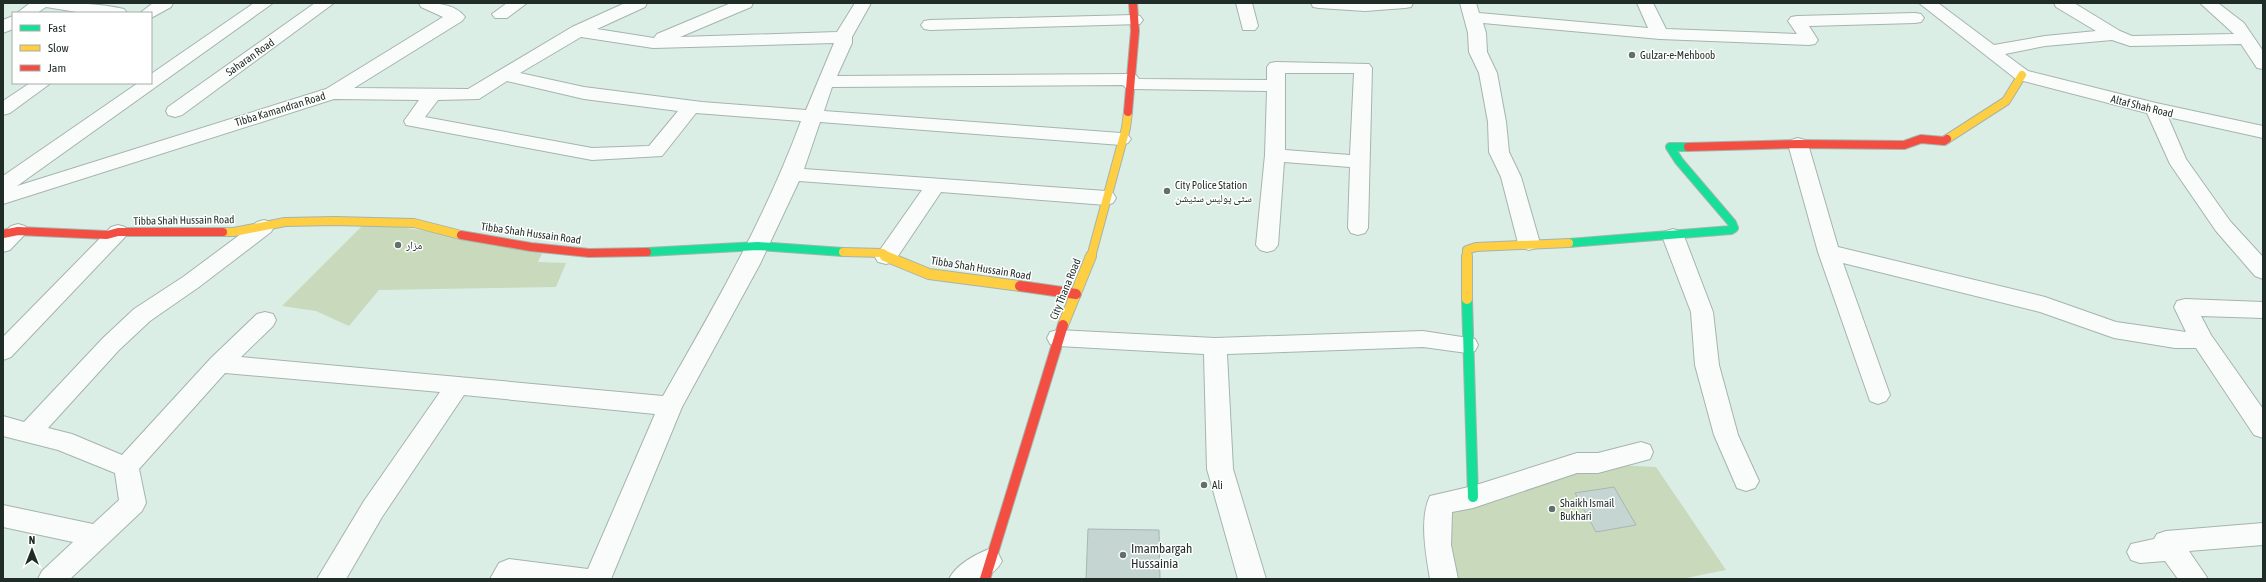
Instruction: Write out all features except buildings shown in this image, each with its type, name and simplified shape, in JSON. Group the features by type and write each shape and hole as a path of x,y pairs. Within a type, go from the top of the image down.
{"street":[{"path":"28,12 41,3"},
{"path":"49,3 111,12"},
{"path":"151,12 165,3"},
{"path":"152,82 265,3"},
{"name":"Saharan Road","path":"175,111 326,3"},
{"path":"501,14 519,3"},
{"name":"Tibba Kamandran Road","path":"3,197 333,93 472,95 578,31 639,3"},
{"path":"653,43 745,3"},
{"path":"597,579 670,406 758,246 792,174 825,82 843,44 843,37 863,3"},
{"path":"1040,3 1041,22"},
{"path":"1244,3 1248,26"},
{"path":"1319,3 1365,6 1405,3"},
{"path":"1645,3 1660,34"},
{"path":"1473,497 1467,345 1467,250 1476,247 1604,242 1731,230 1734,228 1732,223 1679,161 1670,147 1798,144 1904,145 1921,139 1944,141 2006,101 2022,75 1927,3"},
{"path":"2062,3 2114,35 2130,41 2247,39"},
{"path":"2208,3 2238,27 2261,58"},
{"path":"333,93 456,17 433,4"},
{"path":"1529,244 1511,177 1499,152 1497,122 1488,73 1478,52 1477,33 1470,10 1660,34 1810,40 1797,21 1915,18"},
{"path":"930,25 1041,22 1134,11"},
{"name":"City Thana Road","path":"987,570 1058,338 1090,259 1121,140 1126,128 1136,31 1134,11"},
{"path":"3,28 12,22"},
{"path":"578,31 653,43 843,37"},
{"path":"1991,51 2045,41 2114,35"},
{"path":"1267,245 1275,155 1276,67 1363,68 1358,228"},
{"path":"503,75 584,93 691,107 1121,140"},
{"name":"Altaf Shah Road","path":"2022,75 2154,109 2263,132"},
{"path":"825,82 1131,81 1276,86"},
{"path":"3,109 40,84"},
{"path":"3,186 149,84"},
{"path":"432,95 413,120 592,154 655,152 691,107"},
{"path":"2154,109 2177,160 2223,226 2261,267"},
{"path":"1798,144 1829,252 1878,395"},
{"path":"1275,155 1361,162"},
{"path":"792,174 1106,198"},
{"path":"886,257 934,186"},
{"name":"Tibba Shah Hussain Road","path":"10,232 107,235 118,232 234,232 285,222 334,221 414,223 460,235 531,247 589,253 662,252 758,246 820,252 883,254 886,257 929,274 1076,294"},
{"path":"30,432 112,344 142,316 191,282 264,227"},
{"path":"3,245 10,232"},
{"path":"3,351 118,232"},
{"path":"1673,236 1702,312 1707,365 1726,435 1746,481"},
{"path":"1829,252 2045,305 2114,330 2176,340 2202,340"},
{"path":"2263,310 2185,307 2202,340 2263,428"},
{"path":"126,467 219,364 265,320"},
{"path":"1058,338 1215,346 1423,339 1467,345"},
{"path":"1215,346 1220,469 1252,579"},
{"path":"219,364 458,384 670,406"},
{"path":"331,579 373,509 458,384"},
{"path":"3,426 63,441 126,467"},
{"path":"1444,579 1438,545 1439,504 1473,497 1577,463 1598,463 1641,452"},
{"path":"52,579 133,503 126,467"},
{"path":"3,516 97,536"},
{"path":"2166,542 2263,534"},
{"path":"2140,552 2164,550 2166,542"},
{"path":"2166,542 2194,579"},
{"path":"963,579 987,570"},
{"path":"504,579 509,571 582,579"}],"green space":[{"path":"366,222 544,249 538,262 566,263 556,287 379,290 349,326 316,311 282,306"},
{"path":"1577,463 1656,467 1726,570 1681,579 1444,579 1439,504"}],"traffic: fast":[{"path":"1569,243 1731,230 1734,228 1732,223 1679,161 1670,147 1688,147"},
{"path":"647,252 758,246 843,252"},
{"path":"1467,299 1473,497"}],"traffic: slow":[{"path":"1947,139 2006,101 2022,75"},
{"path":"1063,325 1090,259 1126,128 1128,112"},
{"path":"223,232 234,232 285,222 335,221 414,223 461,235"},
{"path":"1467,299 1467,250 1476,247 1569,243"},
{"path":"843,252 883,253 886,257 929,274 1020,286"}],"traffic: jam":[{"path":"1128,112 1135,31 1133,3"},
{"path":"1688,147 1798,144 1904,145 1921,139 1944,141 1947,139"},
{"path":"3,234 18,231 107,235 118,232 223,232"},
{"path":"461,235 531,247 589,253 647,252"},
{"path":"1020,286 1076,294"},
{"path":"985,579 1063,325"}],"place":[{"name":"Gulzar-e-Mehboob","path":"1632,55"},
{"name":"City Police Station سٹی پولیس سٹیشن","path":"1167,191"},
{"name":"مزار","path":"398,245"},
{"name":"Ali","path":"1204,485"},
{"name":"Shaikh Ismail Bukhari","path":"1552,509"},
{"name":"Imambargah Hussainia","path":"1123,555"}]}
